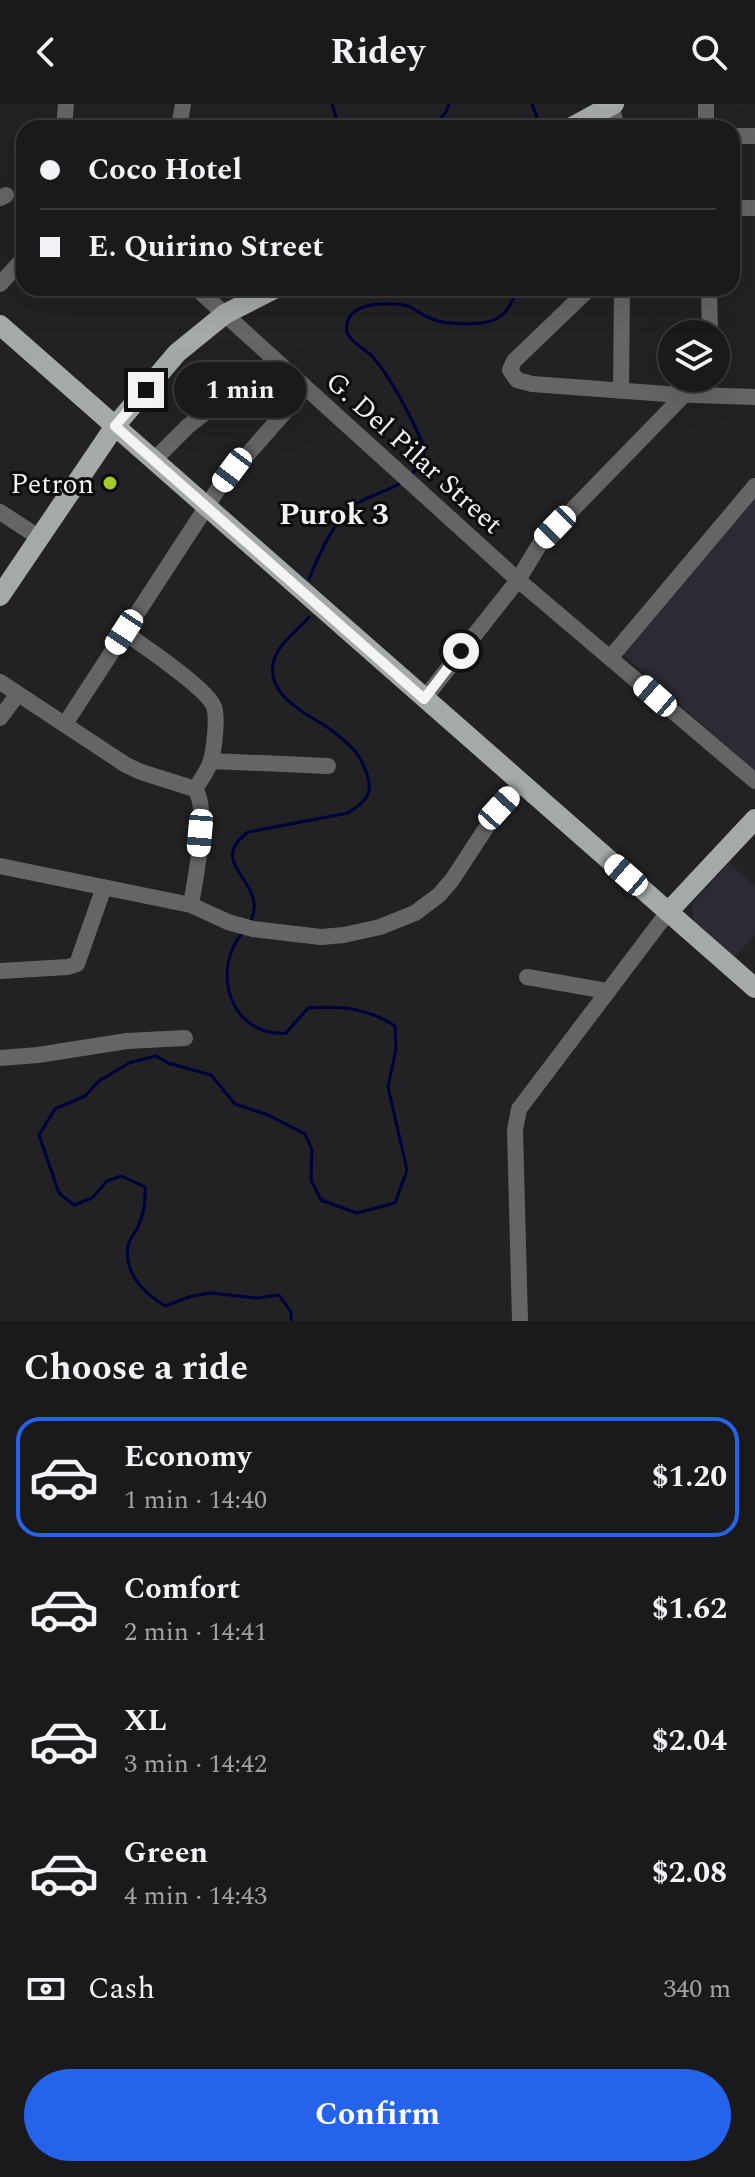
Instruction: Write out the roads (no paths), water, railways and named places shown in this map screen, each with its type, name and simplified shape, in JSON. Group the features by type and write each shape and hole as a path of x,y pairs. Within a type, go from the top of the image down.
{"main road":[{"path":"584,120 613,104"},
{"path":"0,596 115,426 177,353 225,314 260,296"},
{"path":"0,325 755,988"},
{"path":"668,912 755,819"}],"street":[{"path":"0,284 16,267"},
{"name":"G. Del Pilar Street","path":"205,296 518,580 755,781"},
{"path":"582,296 514,361 510,370 517,380 532,384 621,391 692,392"},
{"path":"621,391 622,296"},
{"path":"709,296 710,320"},
{"path":"65,724 232,470 305,389"},
{"path":"730,391 755,397"},
{"path":"424,699 518,580 541,542 685,394"},
{"path":"154,460 211,408"},
{"path":"611,657 755,486"},
{"path":"0,512 40,538"},
{"path":"124,632 169,664 213,704 211,761 195,789"},
{"path":"0,682 126,765 195,789 202,813 191,905"},
{"path":"0,718 18,694"},
{"path":"211,761 328,766"},
{"path":"0,866 191,905 238,926 305,935 344,935 380,927 415,913 439,895 499,808 521,783"},
{"path":"0,971 77,964 104,887"},
{"path":"520,1321 516,1118 526,1098 668,912"},
{"path":"527,977 607,991"},
{"path":"0,1058 127,1041 185,1038"}],"waterway":[{"path":"332,104 337,120"},
{"path":"440,120 449,104"},
{"path":"532,104 538,120"},
{"path":"411,475 421,462 424,446 387,376 372,356 348,335 346,327 349,318 365,306 400,304 439,321 466,324 492,321 505,312 514,296"},
{"path":"309,579 330,535 345,514 363,500 399,484"},
{"path":"250,924 253,898 233,857 238,841 248,832 348,813 369,793 367,774 354,750 334,732 288,701 275,683 276,654 309,617"},
{"path":"242,933 232,949 228,983 232,1000 240,1014 252,1025 267,1031 286,1033 308,1008 331,1007 363,1011 395,1026 396,1049 388,1087 407,1170 395,1203 357,1213 321,1200 311,1180 312,1150 305,1134 268,1115 235,1104 211,1075 168,1063 156,1056 129,1063 99,1081 85,1096 55,1109 39,1135 59,1193 74,1205 92,1198 107,1181 121,1176 145,1187 143,1214 129,1244 128,1256 132,1274 157,1301 165,1306 210,1293 257,1298 279,1295 291,1312 291,1321"}],"place":[{"name":"Petron","path":"110,483"}],"district":[{"name":"Purok 3","path":"334,514"}]}
